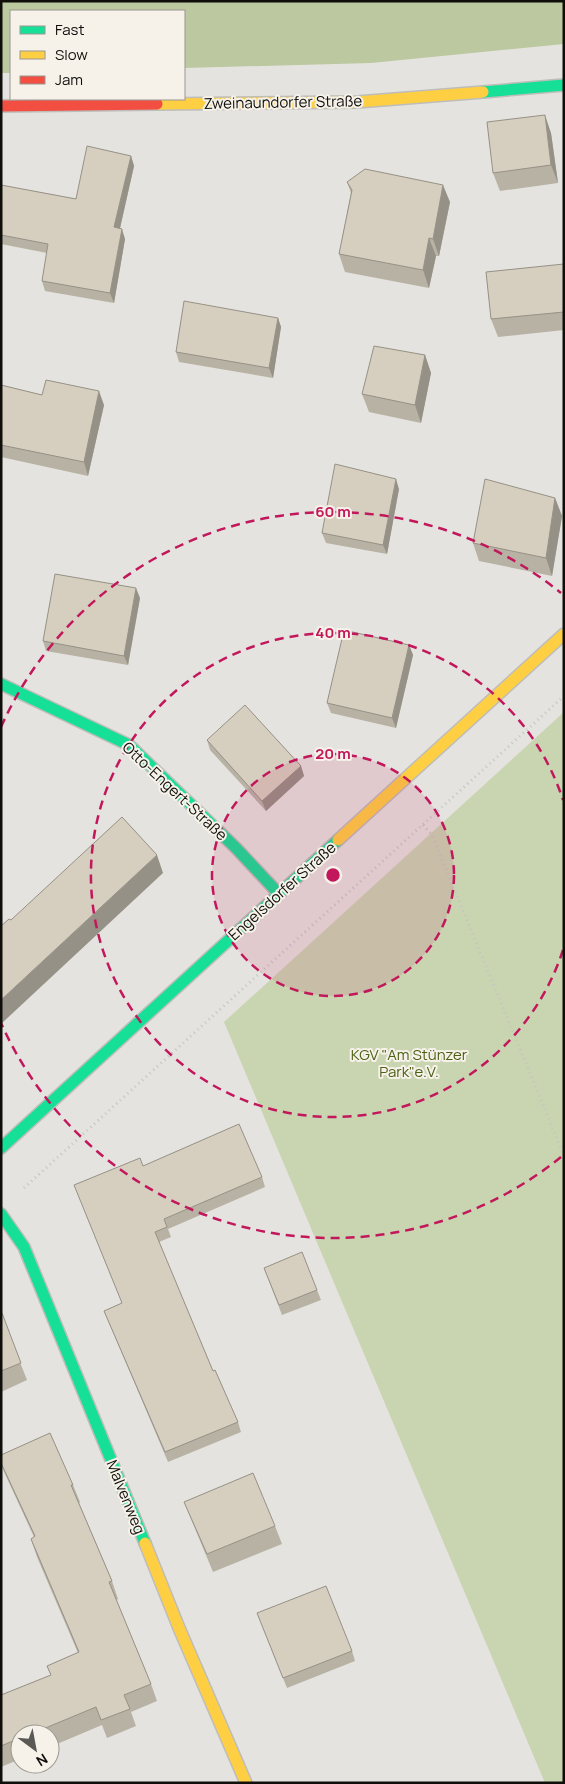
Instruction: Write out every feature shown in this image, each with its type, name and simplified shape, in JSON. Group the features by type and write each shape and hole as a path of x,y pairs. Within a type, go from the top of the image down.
{"street":[{"name":"Zweinaundorfer Straße","path":"1,106 357,102 564,85"},
{"name":"Engelsdorfer Straße","path":"1,1148 564,634"},
{"name":"Otto-Engert-Straße","path":"1,684 129,745 236,848 279,894"},
{"name":"Malvenweg","path":"1,1214 24,1247 179,1628 246,1783"}],"path":[{"path":"23,1189 564,696"},
{"path":"423,825 432,835 564,1156"}],"green space":[{"path":"1,1 564,1 564,44 371,63 185,68 185,10 10,10 10,73 1,73"},
{"name":"KGV \"Am Stünzer Park\"e.V.","path":"564,712 564,1783 545,1783 224,1022"}],"building":[{"path":"545,115 551,165 493,173 487,122"},
{"path":"87,146 131,156 114,227 122,229 110,293 42,281 48,244 1,235 1,185 76,199"},
{"path":"365,169 443,185 433,239 429,238 423,270 339,254 352,190 347,182"},
{"path":"564,264 564,312 491,319 486,272"},
{"path":"184,301 278,318 269,368 176,352"},
{"path":"374,346 425,355 415,405 362,394"},
{"path":"46,380 99,391 84,462 1,445 1,385 42,395"},
{"path":"335,464 396,479 383,545 322,533"},
{"path":"485,479 555,498 546,558 473,543"},
{"path":"55,574 136,588 124,656 43,641"},
{"path":"344,630 409,645 392,718 327,703"},
{"path":"245,705 301,766 262,801 207,740"},
{"path":"122,817 157,855 1,1000 1,926 9,919 11,920"},
{"path":"239,1124 262,1177 164,1219 167,1227 155,1232 213,1371 215,1370 238,1422 165,1452 104,1311 122,1303 74,1185 140,1158 143,1166"},
{"path":"302,1252 317,1290 279,1305 264,1268"},
{"path":"1,1314 21,1363 1,1371"},
{"path":"50,1433 112,1581 109,1582 151,1684 124,1695 130,1709 101,1720 96,1707 55,1724 10,1724 10,1742 1,1746 1,1695 51,1675 47,1666 79,1652 31,1539 35,1536 1,1463 1,1455"},
{"path":"253,1473 275,1526 207,1554 184,1502"},
{"path":"326,1586 352,1651 283,1678 257,1613"}],"traffic: fast":[{"path":"483,92 564,85"},
{"path":"1,684 129,745 236,848 279,894"},
{"path":"1,1148 338,840"},
{"path":"1,1214 24,1247 145,1543"}],"traffic: slow":[{"path":"157,104 357,102 483,92"},
{"path":"338,840 564,634"},
{"path":"145,1543 179,1628 246,1783"}],"traffic: jam":[{"path":"1,106 157,104"}]}
